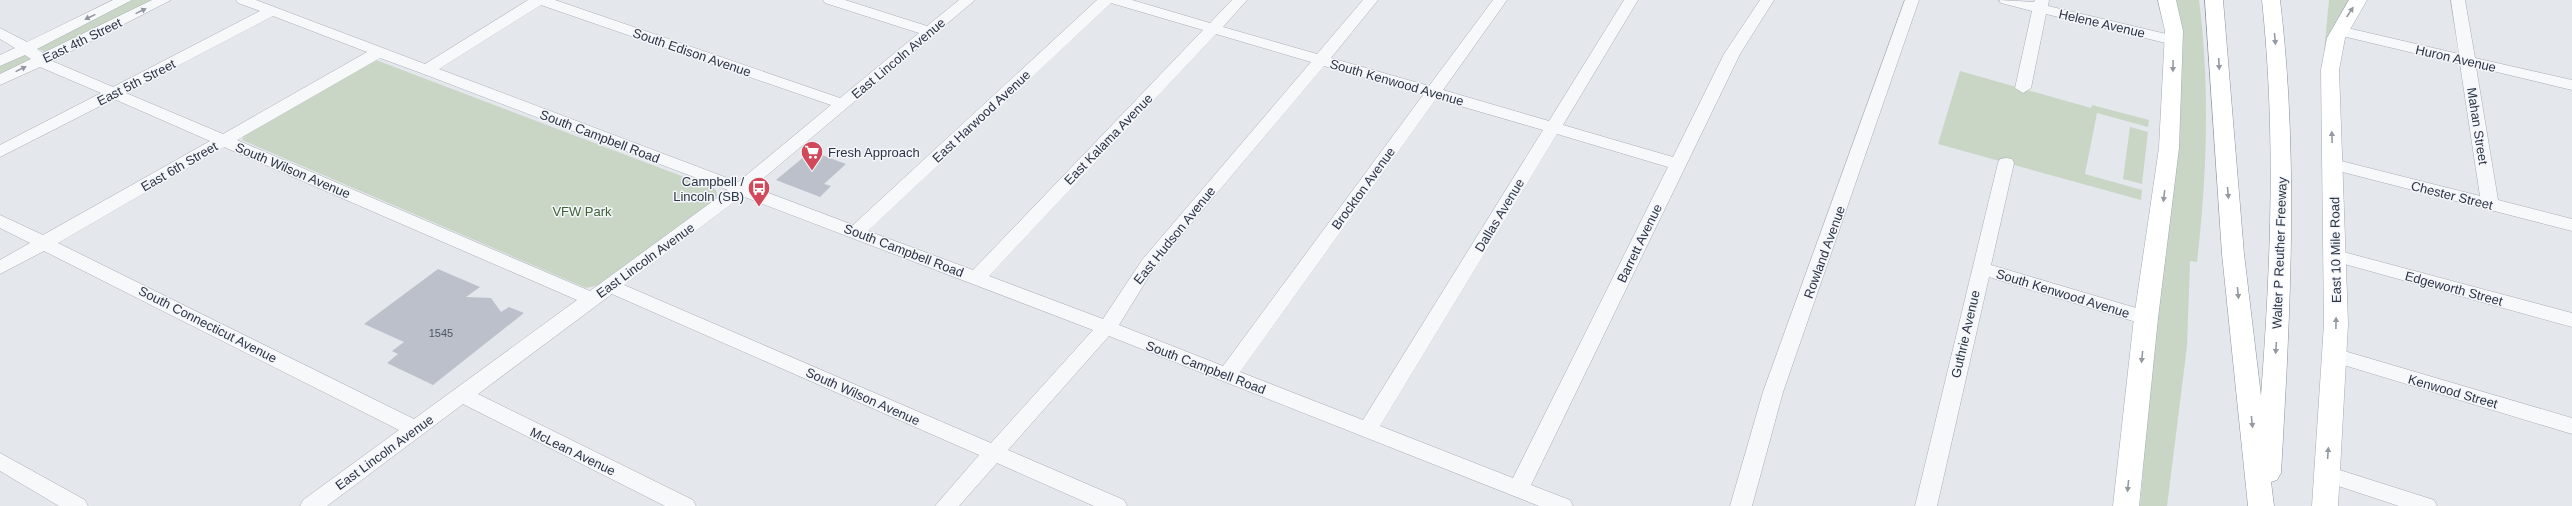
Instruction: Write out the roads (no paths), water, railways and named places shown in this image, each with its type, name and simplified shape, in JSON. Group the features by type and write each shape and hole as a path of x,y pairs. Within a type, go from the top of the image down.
{"main road":[{"path":"2126,506 2146,318 2169,148 2174,40 2173,21 2167,0"},
{"path":"2214,0 2233,254 2261,506"},
{"name":"Walter P Reuther Freeway","path":"2266,506 2283,212 2278,94 2271,0"},
{"name":"East 10 Mile Road","path":"2325,506 2334,355 2336,256 2330,70 2339,31 2358,0"}],"street":[{"name":"East 4th Street","path":"0,60 125,0"},
{"name":"East 4th Street","path":"0,80 164,0"},
{"name":"South Campbell Road","path":"243,0 976,278 1562,506"},
{"path":"426,70 539,0"},
{"name":"South Edison Avenue","path":"539,0 842,104"},
{"path":"830,0 930,32"},
{"name":"East Lincoln Avenue","path":"311,506 741,189 968,0"},
{"name":"East Harwood Avenue","path":"856,232 1106,0"},
{"name":"South Kenwood Avenue","path":"1116,0 1678,164"},
{"name":"East Kalama Avenue","path":"976,278 1240,0"},
{"name":"East Hudson Avenue","path":"946,506 1106,328 1148,264 1371,0"},
{"name":"Brockton Avenue","path":"1227,376 1500,0"},
{"name":"Dallas Avenue","path":"1367,430 1631,0"},
{"name":"Barrett Avenue","path":"1518,489 1732,54 1767,0"},
{"name":"Rowland Avenue","path":"1741,506 1773,392 1912,0"},
{"name":"Helene Avenue","path":"2006,0 2041,4 2174,40"},
{"name":"Mahan Street","path":"2458,0 2490,204"},
{"path":"2023,88 2041,4"},
{"name":"East 5th Street","path":"0,152 272,11"},
{"name":"Huron Avenue","path":"2339,31 2572,85"},
{"name":"South Wilson Avenue","path":"0,33 22,44 25,49 43,59 46,64 591,299"},
{"name":"East 6th Street","path":"0,268 379,52"},
{"name":"Guthrie Avenue","path":"1926,506 1980,268 2006,163"},
{"name":"Chester Street","path":"2333,164 2572,225"},
{"name":"South Connecticut Avenue","path":"0,221 416,429"},
{"name":"Edgeworth Street","path":"2336,256 2572,320"},
{"name":"South Kenwood Avenue","path":"1980,268 2146,318"},
{"name":"South Wilson Avenue","path":"610,286 1116,506"},
{"name":"Kenwood Street","path":"2334,355 2572,426"},
{"name":"McLean Avenue","path":"462,395 685,506"},
{"path":"0,461 77,506"},
{"path":"2327,474 2426,506"}],"place":[{"name":"Fresh Approach","path":"812,172"},
{"name":"Campbell / Lincoln (SB)","path":"759,208"}],"park label":[{"name":"VFW Park","path":"582,211"}]}
